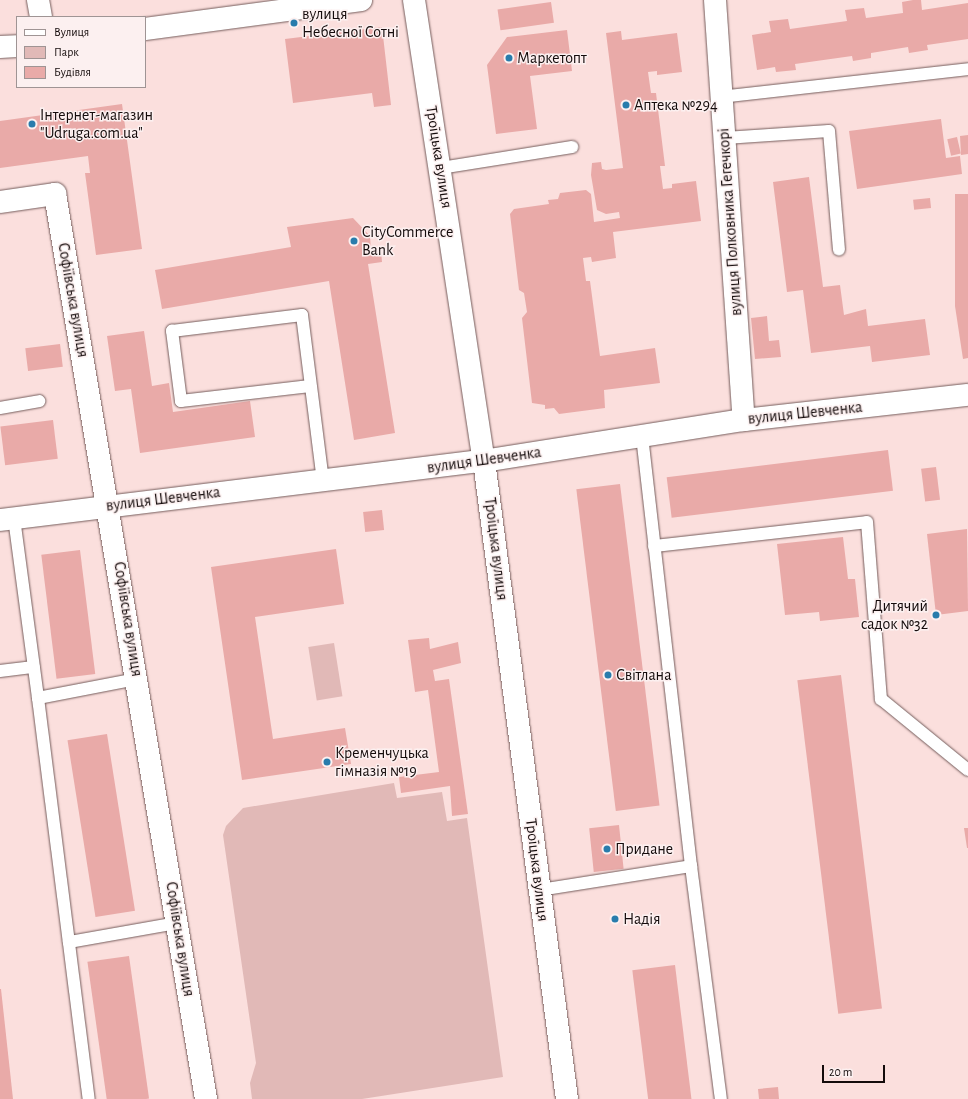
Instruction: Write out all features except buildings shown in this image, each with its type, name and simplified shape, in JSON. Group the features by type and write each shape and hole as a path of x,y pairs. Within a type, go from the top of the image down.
{"street":[{"path":"38,0 41,16"},
{"path":"146,29 361,0"},
{"name":"Троїцька вулиця","path":"414,0 484,461 567,1099"},
{"name":"вулиця Полковника Гегечкорі","path":"715,0 720,97 725,138 744,420"},
{"path":"0,47 16,46"},
{"name":"Софіївська вулиця","path":"0,202 55,194 109,505 206,1099"},
{"name":"вулиця Шевченка","path":"7,519 109,505 484,461 744,420 968,395"}],"lane":[{"path":"720,97 968,69"},
{"path":"725,138 829,131 839,250"},
{"path":"440,168 572,147"},
{"path":"310,386 181,401 172,331 302,315 323,481"},
{"path":"0,408 39,401"},
{"path":"642,436 691,866 721,1099"},
{"path":"7,519 34,667 89,1099"},
{"path":"654,546 867,522 881,699 968,770"},
{"path":"0,671 34,667"},
{"path":"38,698 137,679"},
{"path":"540,890 691,866"},
{"path":"69,942 177,923"}],"green space":[{"path":"334,643 342,696 317,700 308,647"},
{"path":"394,783 397,798 442,792 447,821 467,818 503,1077 362,1099 252,1099 250,1083 256,1063 223,835 226,826 243,808"}],"place":[{"name":"вулиця Небесної Сотні","path":"294,23"},
{"name":"Маркетопт","path":"509,58"},
{"name":"Аптека №294","path":"626,105"},
{"name":"Iнтернет-магазин \"Udruga.com.ua\"","path":"32,124"},
{"name":"CityCommerce Bank","path":"354,241"},
{"name":"Дитячий садок №32","path":"936,615"},
{"name":"Світлана","path":"608,675"},
{"name":"Кременчуцька гімназія №19","path":"327,762"},
{"name":"Придане","path":"607,849"},
{"name":"Надія","path":"615,919"}]}
